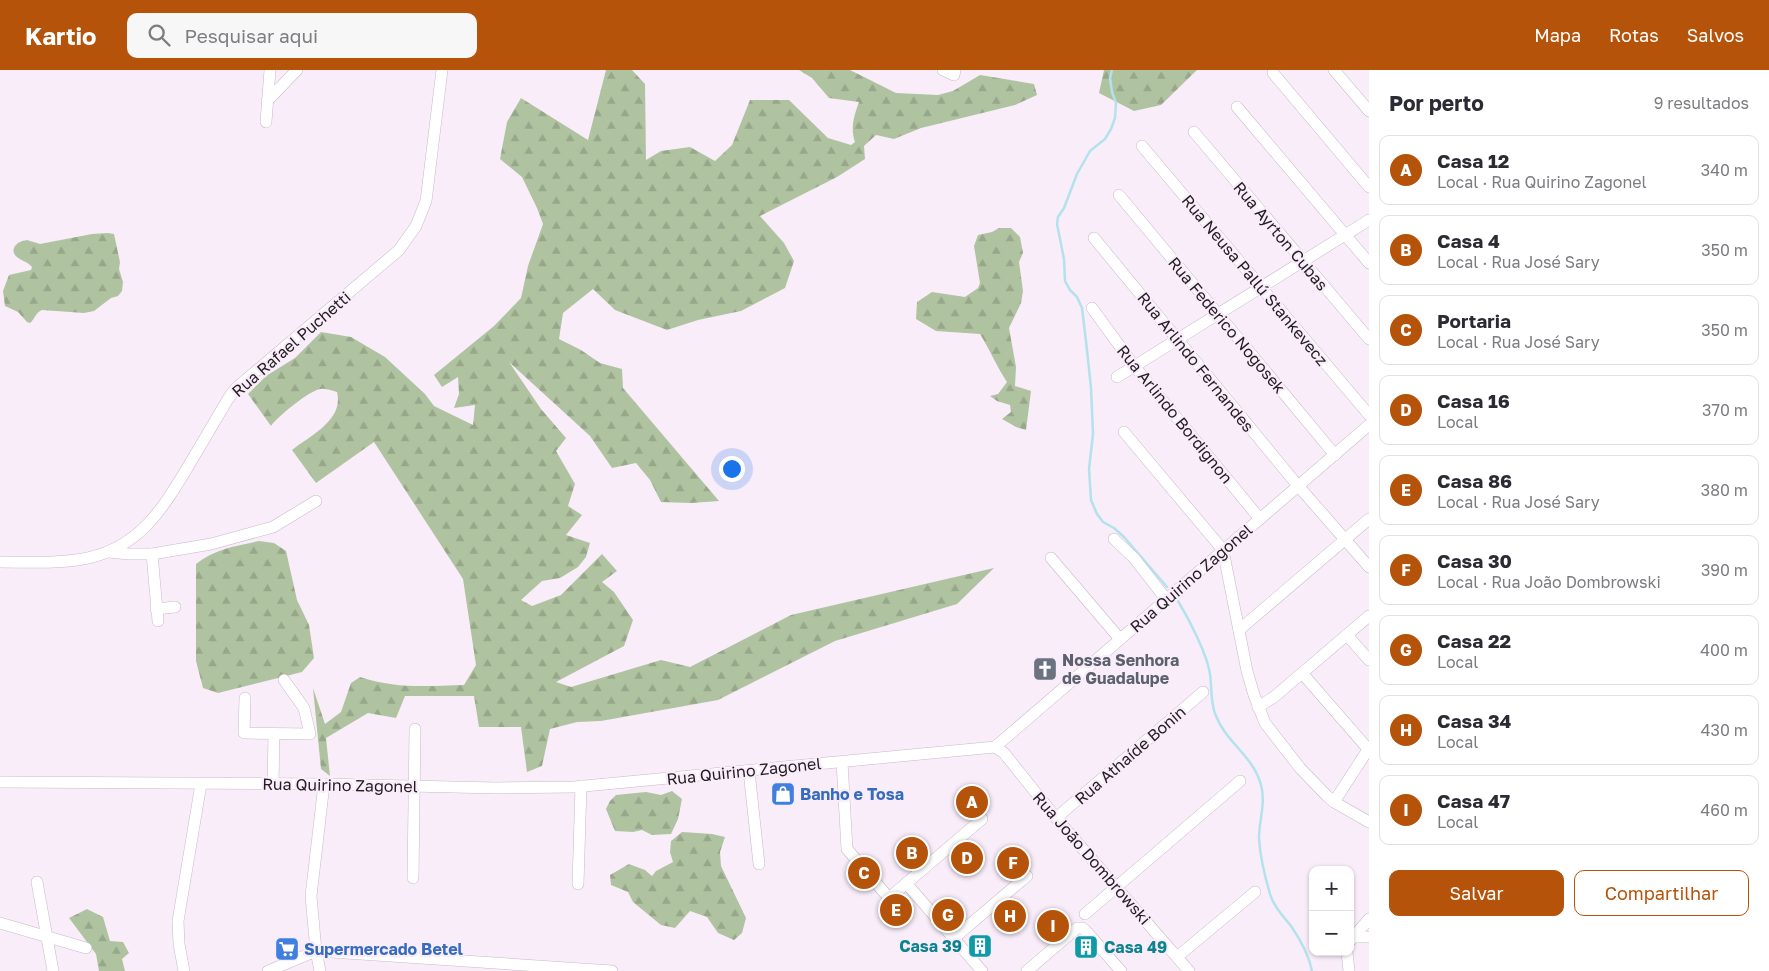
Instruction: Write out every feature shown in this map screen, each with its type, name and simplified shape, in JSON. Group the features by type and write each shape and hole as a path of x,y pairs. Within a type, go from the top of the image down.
{"street":[{"path":"266,122 269,74 295,70"},
{"path":"267,101 295,70"},
{"name":"Rua Rafael Puchetti","path":"0,562 64,562 87,558 109,552 146,528 161,510 235,389 389,260 416,226 426,201 442,70"},
{"path":"943,70 955,73"},
{"path":"1334,70 1369,111"},
{"path":"1273,73 1369,187"},
{"path":"1236,107 1369,263"},
{"name":"Rua Ayrton Cubas","path":"1194,132 1369,339"},
{"name":"Rua Neusa Pallú Stankevecz","path":"1142,146 1369,415"},
{"name":"Rua Federico Nogosek","path":"1119,195 1335,454"},
{"path":"1117,378 1369,220"},
{"name":"Rua Arlindo Fernandes","path":"1094,238 1298,486 1369,567"},
{"name":"Rua Arlindo Bordignon","path":"1092,308 1135,367 1260,519"},
{"name":"Rua Quirino Zagonel","path":"0,782 324,784 496,788 581,786 995,747 1369,425"},
{"path":"1124,432 1223,550 1247,671 1265,723 1287,752 1320,789 1334,802 1369,822"},
{"path":"109,552 152,554 192,548 267,530 316,501"},
{"path":"1239,630 1369,519"},
{"path":"1114,538 1134,558 1166,600"},
{"path":"152,554 158,621"},
{"path":"1051,558 1120,639"},
{"path":"156,609 175,607"},
{"path":"1258,707 1274,697 1369,616"},
{"path":"1347,635 1369,660"},
{"path":"1302,673 1369,748 1334,802"},
{"path":"245,698 244,733 310,734 304,708 284,680"},
{"name":"Rua Athaíde Bonin","path":"1056,818 1203,692"},
{"path":"413,878 415,729"},
{"path":"273,785 274,734"},
{"name":"Rua João Dombrowski","path":"995,747 1004,754 1056,818 1189,971"},
{"path":"842,762 847,849 889,898 982,819"},
{"path":"748,771 758,864"},
{"path":"1085,914 1240,781"},
{"path":"184,971 179,944 178,921 201,784"},
{"path":"320,971 310,896 324,784"},
{"path":"578,884 581,786"},
{"path":"954,938 1027,876"},
{"path":"37,882 53,971"},
{"path":"906,883 982,971"},
{"path":"1177,957 1255,892"},
{"path":"1354,937 1369,919"},
{"path":"0,923 86,948"},
{"path":"1026,971 1077,928 1082,928 1086,931 1121,971"},
{"path":"1354,939 1369,937"},
{"path":"268,971 316,951 612,971"},
{"path":"1347,956 1349,971"}],"green space":[{"path":"606,70 632,70 645,84 646,160 661,151 690,147 715,161 732,145 750,100 789,100 828,138 851,145 855,142 854,117 859,102 829,98 812,78 799,70 850,70 896,93 938,95 953,91 980,75 1034,84 1037,95 1015,105 921,128 894,139 876,135 864,146 865,159 837,177 760,216 784,243 794,261 785,288 741,311 698,320 667,330 615,310 593,289 563,313 559,339 581,350 600,363 622,369 623,388 719,501 691,503 661,502 650,480 636,463 612,468 590,436 509,362 541,409 566,438 556,451 575,484 568,506 582,515 566,535 590,543 586,557 578,567 560,578 542,581 521,600 532,606 561,595 602,554 617,571 602,582 614,592 633,620 624,646 556,682 571,687 661,660 690,667 791,615 994,568 957,604 835,641 718,700 601,721 577,722 550,729 542,766 527,772 521,727 479,727 474,696 405,696 396,718 368,713 326,738 330,776 321,769 313,688 325,724 341,712 351,683 360,677 399,685 464,685 476,665 463,579 374,442 316,483 292,450 331,419 336,411 338,402 337,392 327,389 316,390 287,410 271,426 248,394 266,376 295,358 321,332 351,337 385,357 425,394 434,406 473,425 475,405 454,408 459,394 458,377 442,387 434,375 494,326 521,298 528,266 543,224 522,177 500,159 507,122 521,98 588,140"},
{"path":"1104,70 1197,70 1161,105 1134,111 1099,93"},
{"path":"999,228 1011,228 1020,237 1023,253 1019,262 1023,291 1021,303 1009,328 1016,367 1015,386 1031,391 1026,430 1002,419 1011,412 1010,405 997,401 990,396 998,394 1007,382 980,334 936,331 916,319 917,302 932,292 965,297 978,288 980,283 974,246 978,235 992,232"},
{"path":"92,234 114,234 120,262 119,269 123,282 122,291 118,296 111,298 94,311 84,313 42,310 30,323 18,312 5,306 3,291 9,275 31,270 32,267 14,253 17,244 27,240 40,244"},
{"path":"259,541 274,543 286,551 297,600 309,625 314,658 302,672 218,693 203,688 196,661 196,564 218,551"},
{"path":"672,791 682,799 678,819 671,834 652,835 642,830 633,832 615,831 606,809 616,795 646,792 661,795"},
{"path":"682,832 725,837 720,852 721,866 746,918 742,933 734,940 718,933 707,917 690,911 675,928 661,925 633,902 628,892 611,885 610,875 629,864 645,870 652,876 656,871 673,862 670,852 671,841"},
{"path":"87,909 103,917 110,941 123,942 129,953 122,959 125,971 99,971 96,954 69,918"}],"waterway":[{"path":"1112,70 1110,78 1116,103 1115,118 1105,139 1090,151 1077,174 1064,208 1058,217 1057,224 1064,259 1065,281 1077,297 1082,308 1091,388 1093,434 1089,469 1091,500 1103,522 1114,528 1124,537 1167,587"},
{"path":"1178,601 1192,627 1208,666 1216,716 1226,734 1252,766 1261,785 1263,798 1259,838 1268,887 1276,907 1301,942 1312,971"}],"place":[{"name":"Nossa Senhora de Guadalupe","path":"1045,669"},
{"name":"Banho e Tosa","path":"783,794"},
{"name":"Casa 12","path":"972,802"},
{"name":"Casa 4","path":"912,853"},
{"name":"Casa 16","path":"967,858"},
{"name":"Casa 30","path":"1013,863"},
{"name":"Portaria","path":"864,873"},
{"name":"Casa 86","path":"896,910"},
{"name":"Casa 22","path":"948,915"},
{"name":"Casa 34","path":"1010,916"},
{"name":"Casa 47","path":"1053,926"},
{"name":"Casa 39","path":"980,946"},
{"name":"Casa 49","path":"1086,947"},
{"name":"Supermercado Betel","path":"287,949"}]}
